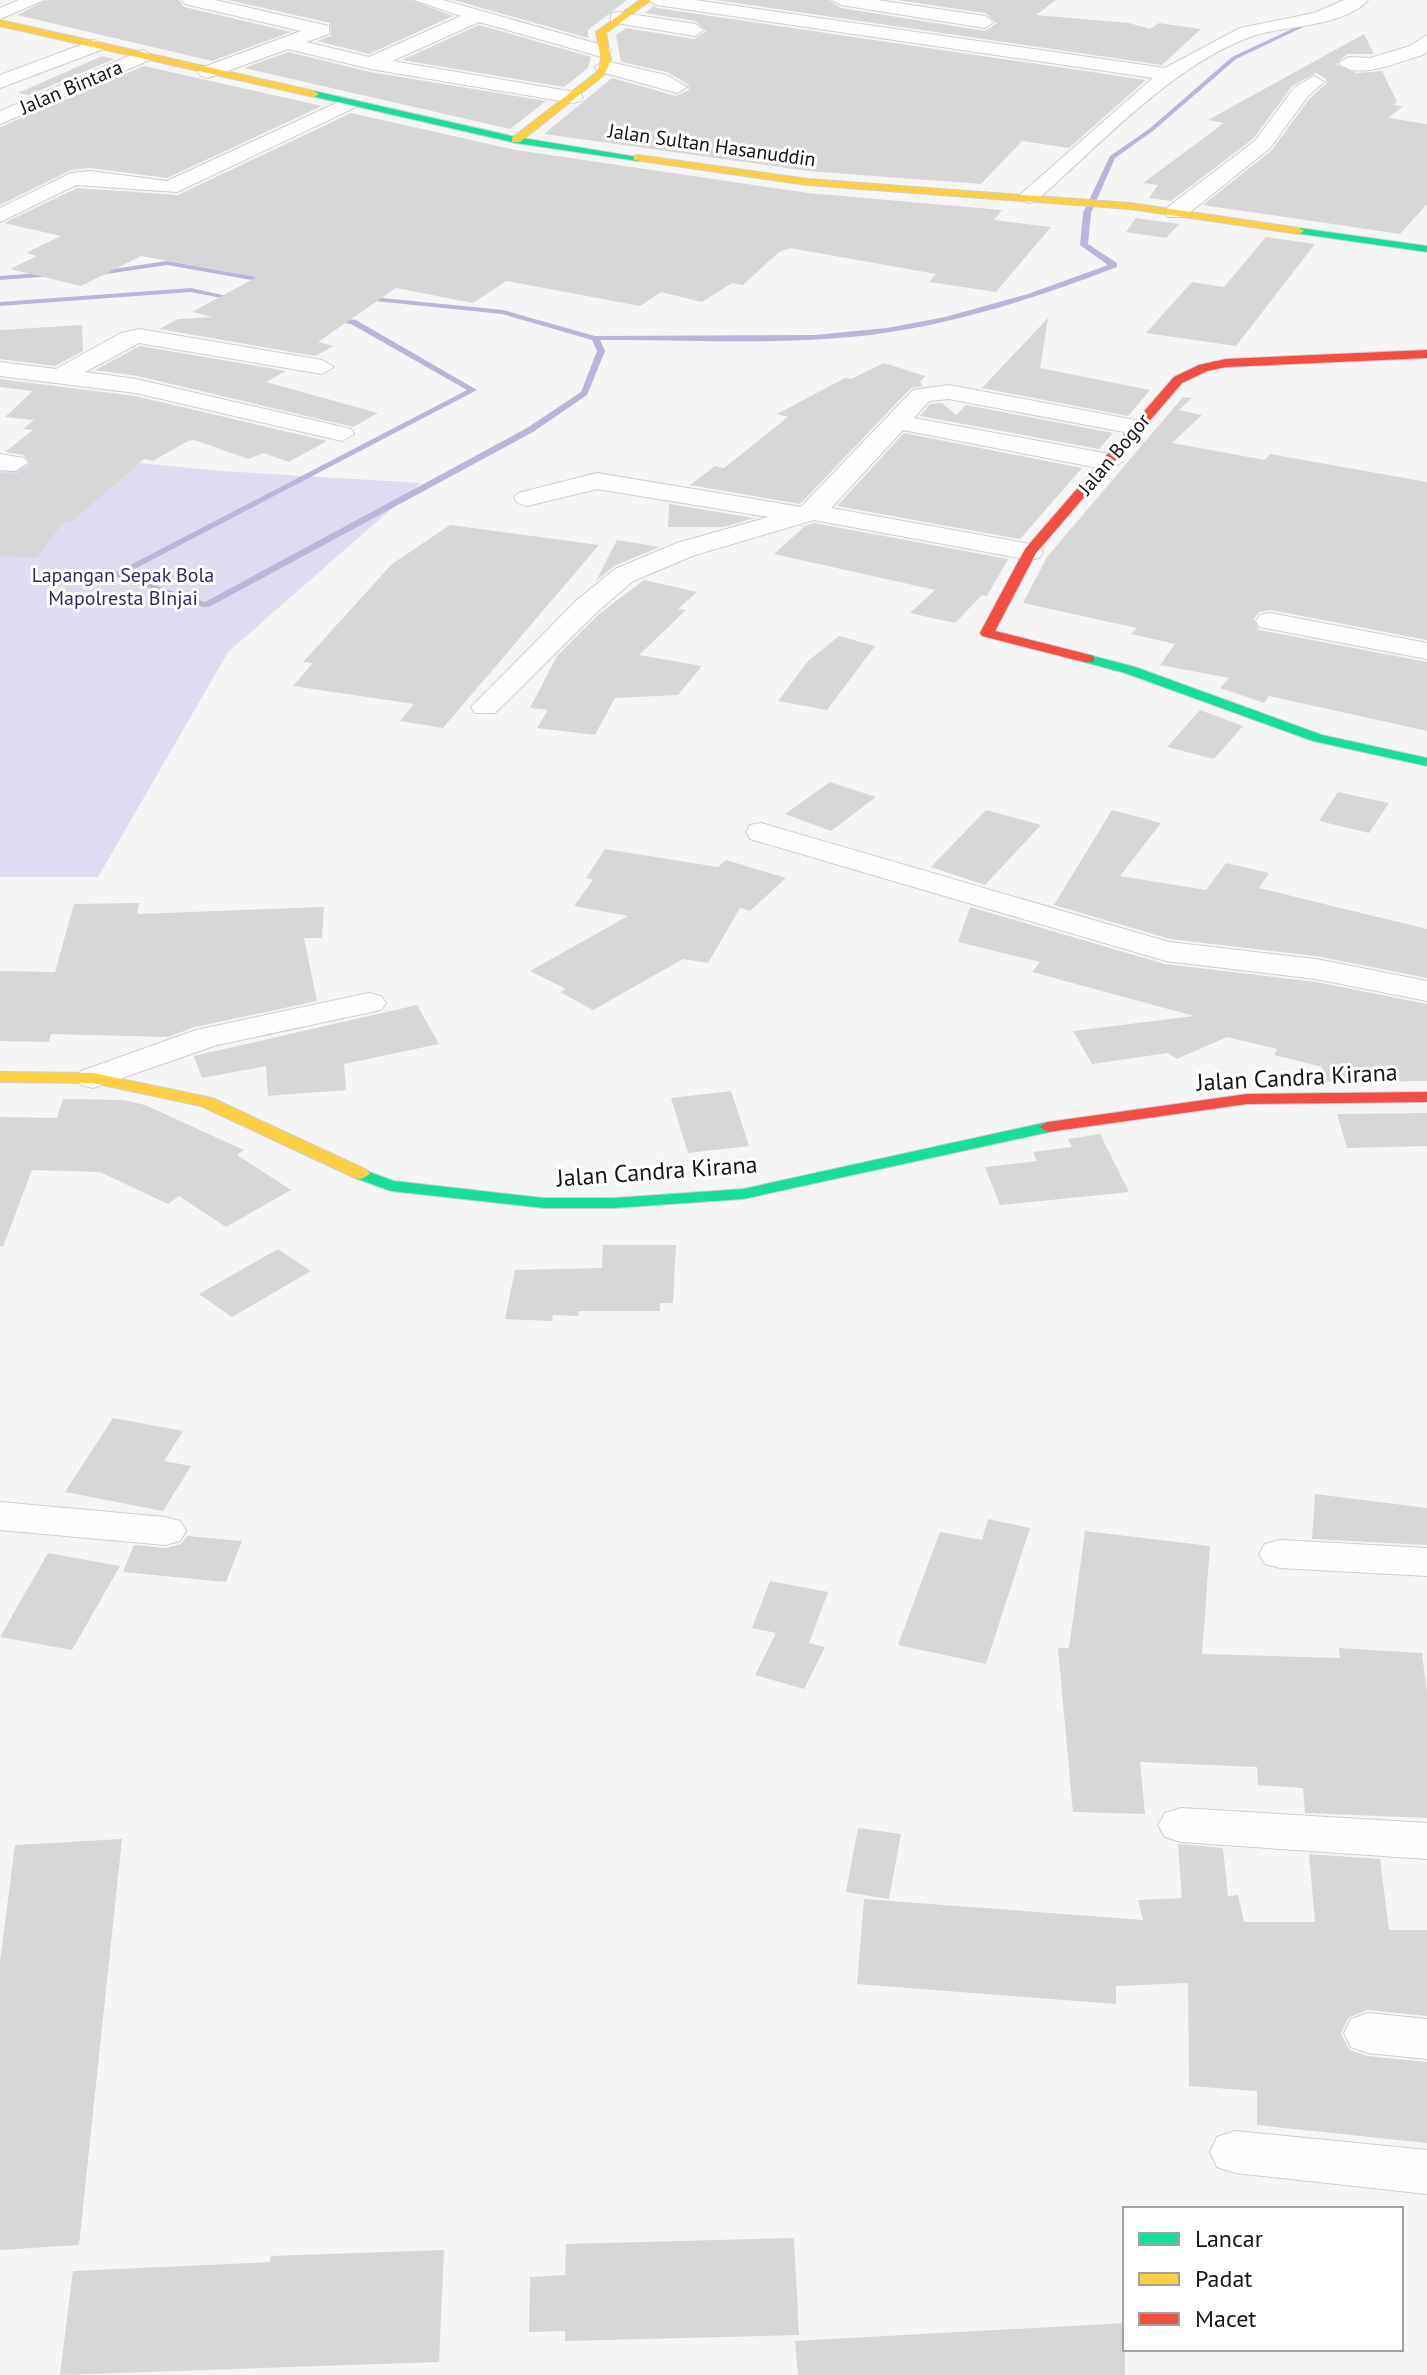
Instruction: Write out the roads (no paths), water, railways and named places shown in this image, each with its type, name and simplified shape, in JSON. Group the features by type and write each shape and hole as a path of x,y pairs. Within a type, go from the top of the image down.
{"street":[{"path":"0,14 35,0"},
{"path":"191,0 322,30 208,72"},
{"path":"423,0 604,59 677,87"},
{"path":"516,140 573,97 604,59 601,32 646,0"},
{"path":"657,0 1168,74"},
{"path":"841,0 1010,26"},
{"path":"1029,197 1039,185 1135,107 1168,74 1247,32 1319,17 1359,0"},
{"path":"371,63 477,16"},
{"path":"617,18 710,32"},
{"name":"Jalan Sultan Hasanuddin","path":"0,23 516,140 808,182 1130,206 1423,244"},
{"path":"1349,63 1373,64 1396,54 1416,51 1427,41"},
{"path":"287,43 371,63 573,97"},
{"path":"0,82 94,46"},
{"name":"Jalan Bintara","path":"0,118 143,56"},
{"path":"1176,212 1263,144 1303,89 1314,82"},
{"path":"0,216 71,179 90,177 170,188 347,104"},
{"path":"63,375 129,338 139,336 322,367"},
{"name":"Jalan Bogor","path":"1427,354 1255,360 1203,368 1178,380 1030,552 987,633 1130,670 1318,738 1427,762"},
{"path":"0,369 136,386 342,434"},
{"path":"485,707 587,606 624,575 686,549 805,513 899,422 922,395 936,391 1135,427"},
{"path":"899,422 1109,462"},
{"path":"527,498 570,485 597,481 1030,552"},
{"path":"1270,621 1427,651"},
{"path":"761,832 1166,951 1316,969 1427,991"},
{"path":"93,1078 208,1037 369,1003"},
{"name":"Jalan Candra Kirana","path":"0,1077 93,1078 206,1102 325,1160 391,1186 544,1203 614,1203 743,1194 1082,1120 1247,1099 1427,1097"},
{"path":"0,1516 165,1531"},
{"path":"1280,1554 1427,1562"},
{"path":"1181,1825 1427,1841"},
{"path":"1368,2033 1427,2039"},
{"path":"1235,2152 1427,2172"}],"waterway":[{"path":"595,338 815,337 887,330 1002,304 1114,265 1084,245 1087,213 1112,157 1151,130 1234,58 1311,22"},
{"path":"93,274 167,263 268,281"},
{"path":"0,278 51,274"},
{"path":"0,304 191,290 236,299"},
{"path":"365,298 503,312 595,338"},
{"path":"332,318 353,322 473,390 115,575 206,605 530,430 584,393 601,351 595,338"}],"park label":[{"name":"Lapangan Sepak Bola Mapolresta BInjai","path":"123,586"}]}
